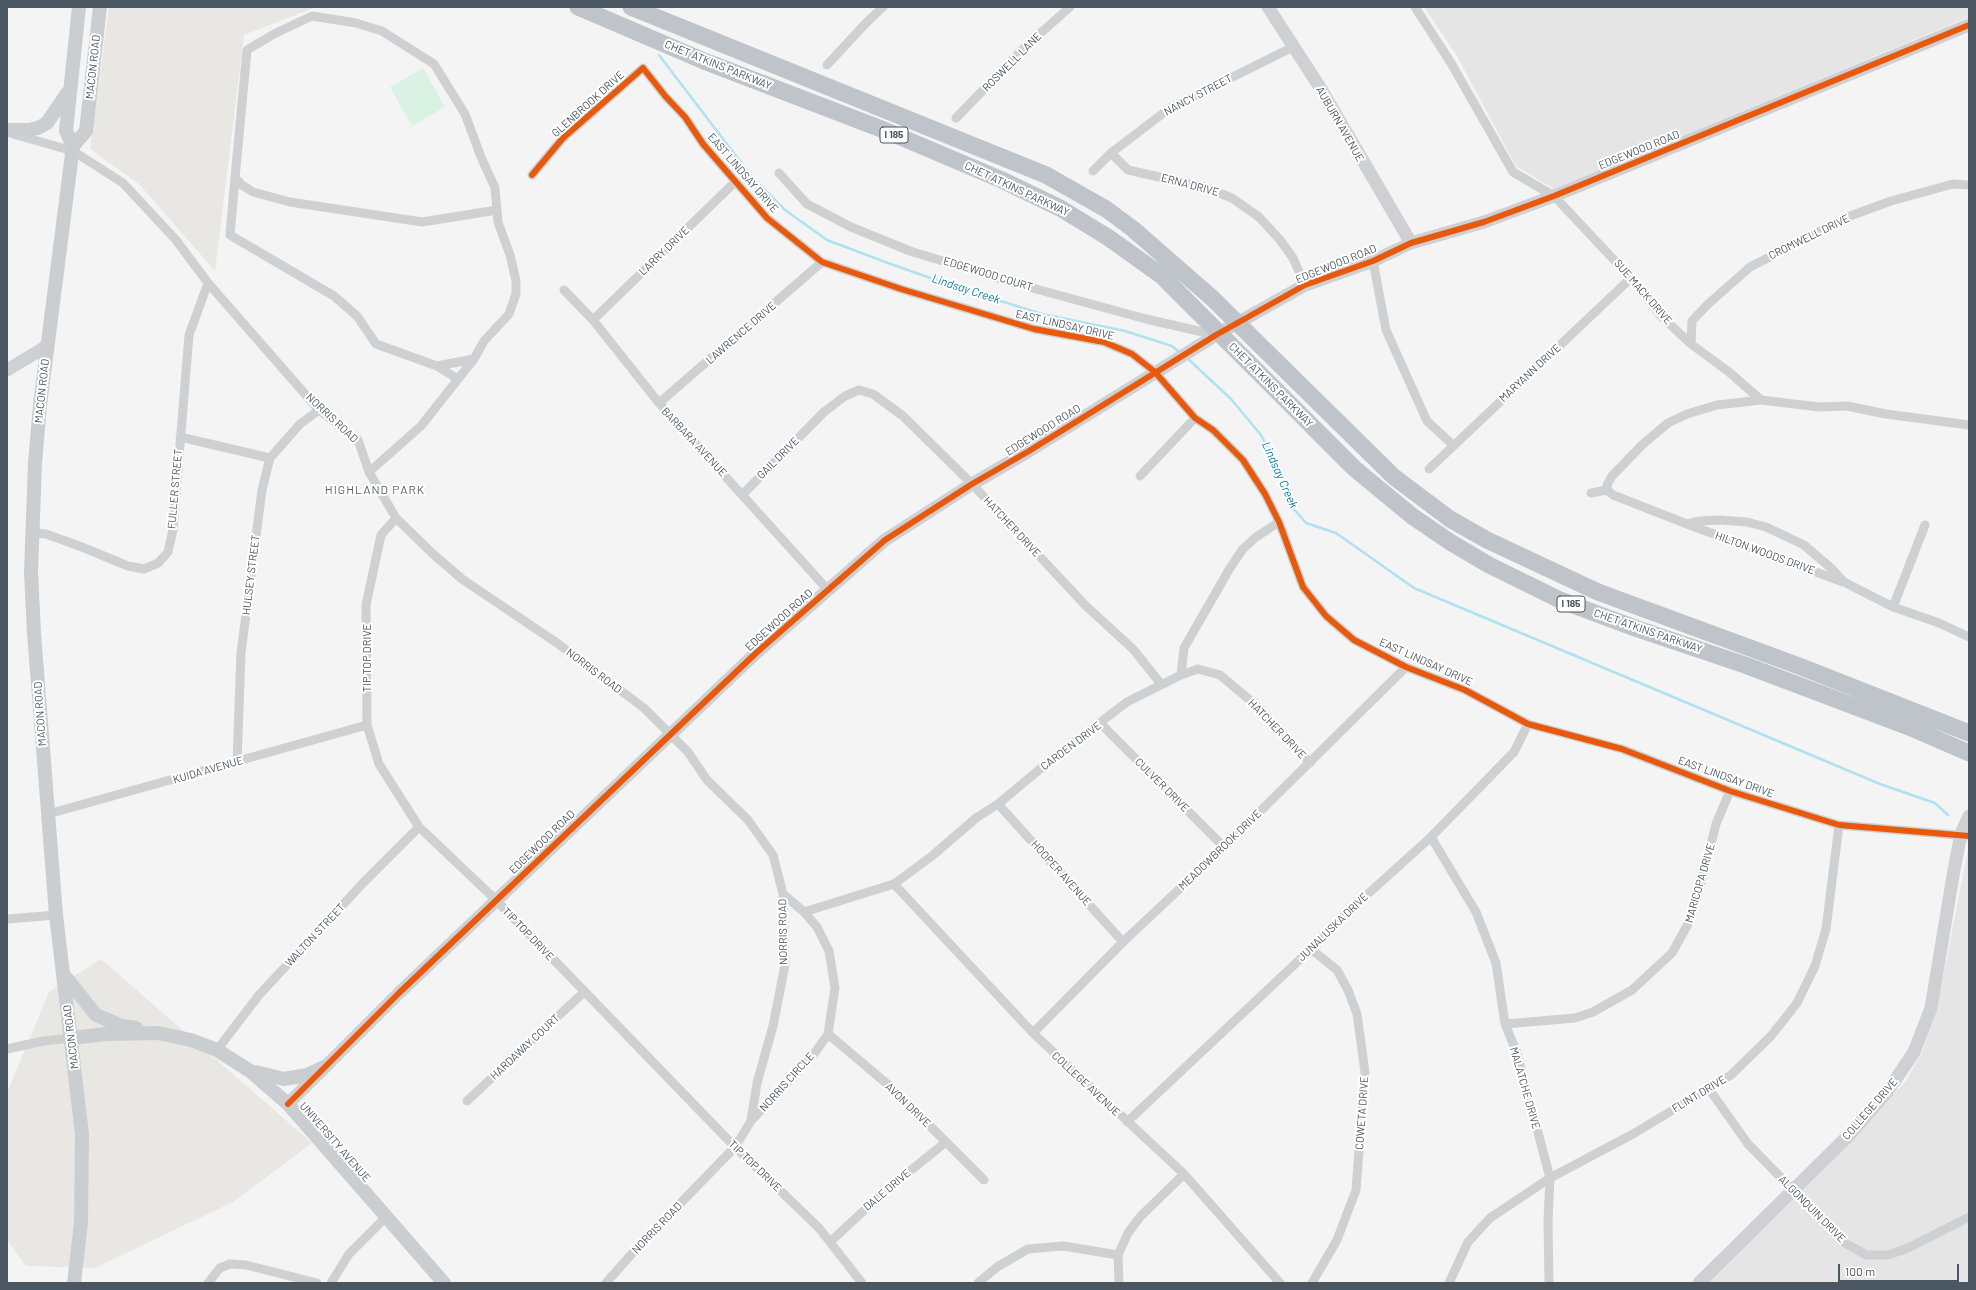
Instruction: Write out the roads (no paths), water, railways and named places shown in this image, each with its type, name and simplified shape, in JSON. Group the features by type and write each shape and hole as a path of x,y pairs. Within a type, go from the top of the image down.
{"highway":[{"name":"CHET ATKINS PARKWAY","path":"578,7 704,61 890,133 1002,180 1060,208 1109,238 1162,276 1189,301 1241,356 1355,469 1412,516 1444,538 1489,565 1560,600 1745,665 1909,727 1966,751"},
{"name":"CHET ATKINS PARKWAY","path":"630,7 1046,175 1106,209 1212,298 1394,477 1450,519 1487,540 1598,592 1799,666 1969,733"}],"main road":[{"name":"MACON ROAD","path":"74,1283 81,1223 82,1134 72,1038 56,915 34,633 31,572 35,462 47,346 73,148 66,131 79,7"},
{"name":"MACON ROAD","path":"73,148 86,131 100,7"},
{"path":"7,130 29,130 38,128 46,123 71,88"},
{"path":"64,976 96,1015 122,1026 158,1033"},
{"name":"UNIVERSITY AVENUE","path":"72,1038 106,1034 158,1033 191,1040 217,1050 250,1071 288,1104 444,1283"},
{"path":"250,1071 284,1079 307,1075 324,1067"}],"street":[{"path":"827,65 883,7"},
{"name":"ROSWELL LANE","path":"956,118 1027,45 1070,7"},
{"name":"AUBURN AVENUE","path":"1268,7 1321,89 1411,243"},
{"name":"SUE MACK DRIVE","path":"1415,7 1451,63 1513,172 1554,196 1632,278 1662,316 1691,344 1729,372 1762,400"},
{"path":"369,472 421,426 474,359 484,341 509,314 516,294 516,281 510,255 498,222 495,188 480,157 466,114 434,64 382,31 356,23 312,16 274,34 247,50 230,235 334,296 357,316 376,344 436,366 458,379"},
{"name":"EDGEWOOD ROAD","path":"288,1104 398,993 756,653 885,540 972,484 1029,451 1216,334 1305,285 1373,261 1411,243 1484,222 1554,196 1969,25"},
{"name":"NANCY STREET","path":"1093,171 1112,153 1170,108 1293,47"},
{"name":"GLENBROOK DRIVE","path":"532,175 563,138 644,68"},
{"name":"EAST LINDSAY DRIVE","path":"644,68 666,97 686,117 703,144 767,218 822,262 901,289 1034,329 1104,342 1132,354 1155,372 1195,418 1213,430 1243,460 1265,494 1279,522 1303,586 1326,616 1354,640 1406,666 1465,690 1528,724 1622,749 1730,791 1839,825 1965,835"},
{"name":"NORRIS ROAD","path":"7,133 73,148 123,183 176,240 208,283 319,410 358,440 369,472 396,518 433,554 462,579 563,647 644,708 688,752 707,780 748,820 773,855 783,894 785,965 773,1026 757,1083 751,1121 734,1147 636,1249 606,1283"},
{"name":"ERNA DRIVE","path":"1112,153 1128,170 1204,187 1232,198 1259,217 1280,240 1293,258 1305,285"},
{"name":"EDGEWOOD COURT","path":"779,173 807,204 851,227 910,251 1014,283 1146,319 1216,334"},
{"path":"235,178 242,185 253,192 290,202 422,222 497,210"},
{"name":"LARRY DRIVE","path":"593,320 735,182"},
{"name":"CROMWELL DRIVE","path":"1691,344 1692,321 1706,306 1750,266 1843,220 1877,206 1953,184 1969,185"},
{"path":"1373,261 1386,330 1427,420 1453,445"},
{"name":"LAWRENCE DRIVE","path":"659,403 822,262"},
{"name":"MARYANN DRIVE","path":"1429,469 1632,278"},
{"name":"FULLER STREET","path":"33,533 46,534 128,566 144,569 158,563 168,552 173,530 189,335 208,283"},
{"name":"BARBARA AVENUE","path":"564,290 593,320 659,403 743,494 828,590"},
{"path":"7,370 47,346"},
{"path":"436,366 474,359"},
{"name":"HATCHER DRIVE","path":"813,423 824,412 845,396 859,390 873,394 903,416 972,484 1086,606 1133,649 1161,684"},
{"path":"1591,493 1607,490 1607,485 1612,476 1642,444 1668,423 1687,414 1717,405 1762,400 1819,407 1847,406 1886,414 1969,425"},
{"name":"HULSEY STREET","path":"237,762 241,653 262,490 270,458 300,424 319,410"},
{"path":"1140,476 1195,418"},
{"name":"GAIL DRIVE","path":"743,494 813,423"},
{"path":"180,437 270,458"},
{"name":"HILTON WOODS DRIVE","path":"1607,490 1613,495 1687,524 1844,582 1893,607 1939,623 1969,637"},
{"name":"TIP TOP DRIVE","path":"396,518 381,535 366,605 367,725 379,764 419,826 496,900 584,992 627,1034 734,1147 819,1228 862,1283"},
{"name":"HILTON WOODS DRIVE","path":"1687,524 1699,521 1719,520 1747,522 1766,527 1804,545 1832,569 1844,582"},
{"path":"1182,675 1184,648 1230,568 1243,549 1256,537 1279,522"},
{"path":"1893,607 1925,525"},
{"name":"MEADOWBROOK DRIVE","path":"1033,1033 1123,942 1224,847 1310,763 1406,666"},
{"name":"HATCHER DRIVE","path":"1182,675 1198,670 1220,675 1257,706 1310,763"},
{"name":"CARDEN DRIVE","path":"804,912 894,884 932,856 976,818 998,804 1052,759 1101,724 1128,702 1161,684 1182,675"},
{"name":"CULVER DRIVE","path":"1101,724 1224,847"},
{"name":"JUNALUSKA DRIVE","path":"1127,1122 1311,949 1355,905 1431,837 1514,752 1528,724"},
{"name":"KUIDA AVENUE","path":"48,814 237,762 319,737 367,725"},
{"name":"MARICOPA DRIVE","path":"1505,1024 1575,1018 1593,1012 1632,990 1672,953 1688,924 1701,884 1716,824 1730,791"},
{"name":"HOOPER AVENUE","path":"998,804 1123,942"},
{"name":"COLLEGE DRIVE","path":"1699,1283 1850,1134 1887,1092 1914,1052 1931,1008 1969,816"},
{"name":"FLINT DRIVE","path":"1449,1283 1468,1242 1490,1218 1550,1178 1633,1134 1731,1075 1771,1036 1797,1003 1815,966 1826,929 1839,825"},
{"name":"WALTON STREET","path":"217,1050 259,995 364,882 419,826"},
{"name":"MALATCHE DRIVE","path":"1431,837 1476,912 1496,963 1505,1024 1517,1053 1550,1178 1548,1221 1549,1283"},
{"name":"COLLEGE AVENUE","path":"894,884 1033,1033 1184,1174 1280,1283"},
{"name":"NORRIS CIRCLE","path":"751,1121 814,1054 828,1034 835,988 829,951 817,927 804,912 783,894"},
{"path":"7,919 56,915"},
{"name":"COWETA DRIVE","path":"1311,949 1337,970 1348,990 1357,1014 1365,1072 1356,1190 1337,1240 1312,1283"},
{"name":"HARDAWAY COURT","path":"467,1101 584,992"},
{"name":"AVON DRIVE","path":"828,1034 892,1088 984,1180"},
{"path":"7,1049 43,1041 72,1038"},
{"name":"ALGONQUIN DRIVE","path":"1709,1089 1748,1144 1844,1243 1866,1255 1888,1255 1908,1248 1969,1217"},
{"name":"DALE DRIVE","path":"830,1242 885,1191 946,1142"},
{"path":"1119,1283 1118,1255 1128,1233 1140,1217 1184,1174"},
{"path":"331,1283 349,1254 387,1216"},
{"path":"978,1283 997,1267 1028,1248 1063,1246 1118,1255"},
{"path":"208,1283 220,1268 230,1264 246,1265 317,1283"}],"waterway":[{"name":"Lindsay Creek","path":"659,55 752,177 785,210 827,240 956,287 1042,314 1125,331 1172,346 1180,353"},
{"path":"1187,358 1231,399 1261,435 1281,473 1292,507 1306,523 1336,533 1414,588 1880,784 1935,803 1948,815"}],"district":[{"name":"HIGHLAND PARK","path":"375,490"}]}
